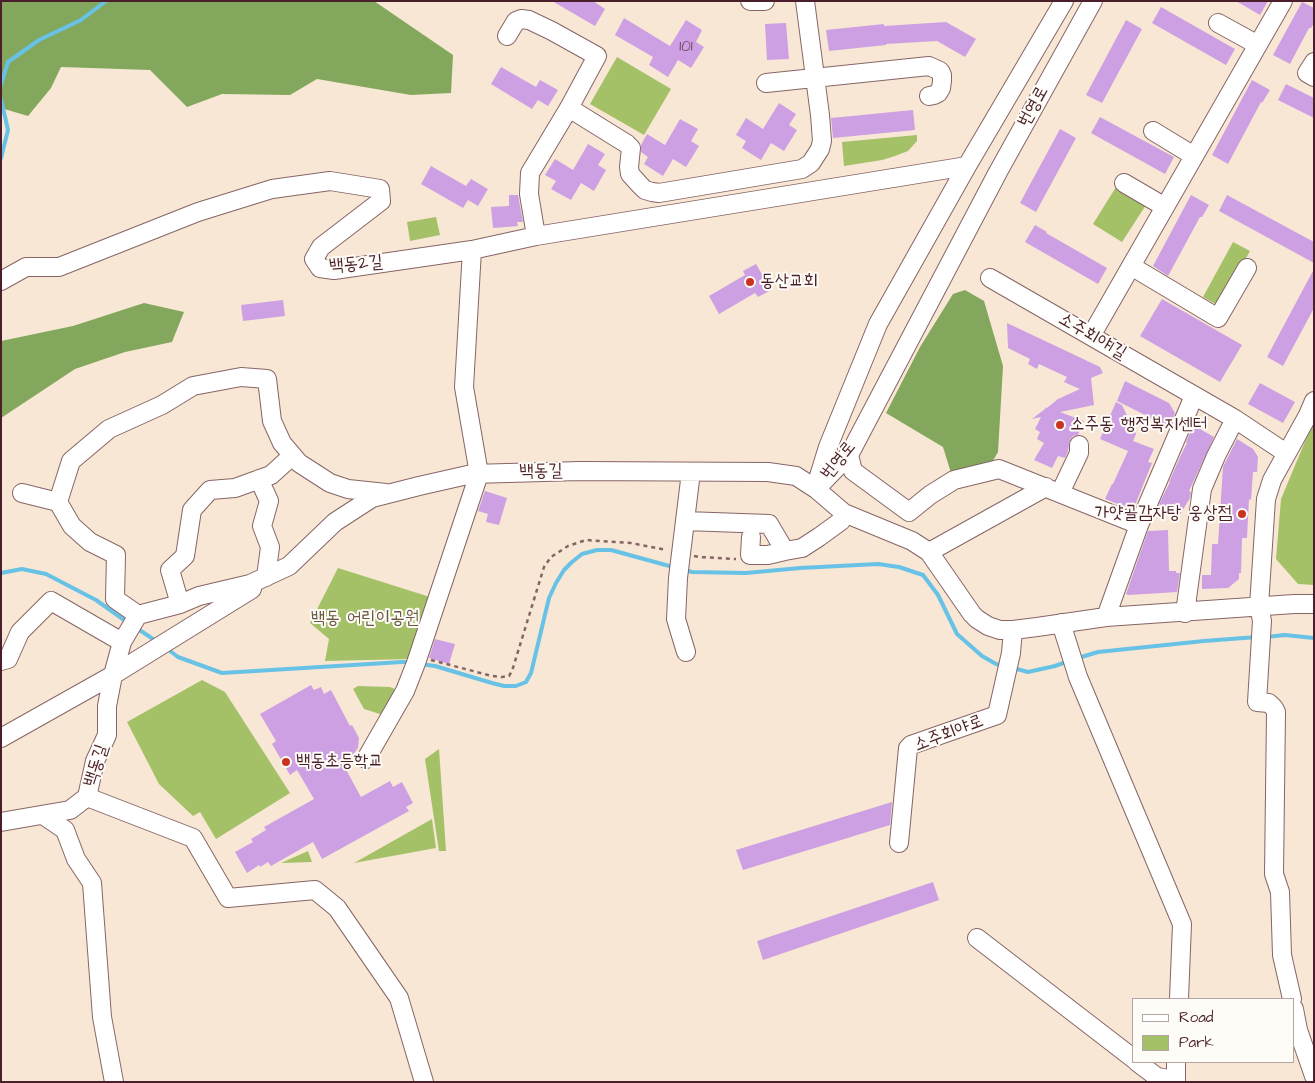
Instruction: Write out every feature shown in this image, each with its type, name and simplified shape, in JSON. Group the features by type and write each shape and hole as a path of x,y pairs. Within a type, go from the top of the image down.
{"street":[{"path":"750,1 764,1"},
{"path":"569,108 631,148 629,159 630,174 645,190 659,193 802,169 811,163 820,149 822,141 822,126 805,1"},
{"name":"번영로","path":"816,489 828,447 878,324 967,166 1064,1"},
{"name":"번영로","path":"816,489 848,455 998,172 1093,1"},
{"path":"1090,336 1283,1"},
{"path":"507,36 516,21 521,19 529,20 597,56 569,108 544,143 530,173 530,194 536,236"},
{"path":"1218,23 1258,45"},
{"path":"1036,49 1048,46 1053,48 1060,59"},
{"path":"1314,62 1307,73 1314,77"},
{"path":"766,83 929,66 940,71 942,75 941,88 938,93 929,96"},
{"path":"1153,131 1194,156"},
{"path":"366,759 405,691 479,474 464,387 472,250 536,236 967,166"},
{"name":"백동2길","path":"1,281 26,267 59,267 198,212 272,189 330,181 380,189 381,201 321,247 314,259 320,268 334,270 472,250"},
{"path":"1124,183 1165,207"},
{"path":"1131,266 1218,318 1247,268"},
{"name":"소주회야1길","path":"990,278 1235,419 1286,453"},
{"path":"58,502 71,461 109,429 162,405 193,386 241,377 267,379 272,421 282,443 298,463 330,483 348,489 391,493"},
{"path":"855,380 858,388 867,395 881,393"},
{"path":"1106,618 1139,525 1194,396"},
{"path":"1292,998 1282,955 1280,892 1274,874 1276,712 1270,703 1257,702 1266,499 1272,480 1314,401"},
{"path":"1185,612 1202,489 1235,419"},
{"path":"929,552 1053,490 1079,453 1079,445"},
{"path":"848,455 853,471 909,512 930,495 954,480 999,468 1139,525"},
{"path":"180,604 170,570 185,556 192,510 210,490 235,488 271,475 292,456"},
{"name":"백동길","path":"1,738 113,675 288,566 335,522 372,498 472,474 580,471 768,472 796,476 816,489"},
{"path":"686,652 676,619 678,578 691,472"},
{"path":"259,479 269,501 262,526 270,547 266,577"},
{"path":"816,489 844,513 912,541 929,552 972,614 988,626 1000,630 1063,631 1106,618 1185,612 1261,613 1294,604 1314,604"},
{"path":"22,493 58,502 72,526 90,542 116,555 115,599 138,615"},
{"path":"751,537 750,555 768,555 802,548 841,521 844,513"},
{"path":"685,521 769,524 786,551"},
{"name":"백동길","path":"1,822 70,810 87,797 95,761 107,735 107,706 122,642 138,615 180,604 199,596 250,584 288,566"},
{"path":"1,661 8,658 20,632 51,601 122,642"},
{"name":"소주회야로","path":"899,843 908,748 911,745 997,715 1011,653 1013,630"},
{"path":"1063,631 1078,677 1182,924 1179,998"},
{"path":"87,797 193,838 228,898 315,890 337,908 399,998 424,1082"},
{"path":"43,815 65,830 76,859 92,883 102,1017 114,1082"},
{"path":"977,938 1132,1057"},
{"path":"1296,1030 1314,1076"},
{"path":"1139,1063 1157,1077 1176,1081 1176,1063"}],"path":[{"path":"416,662 492,676 509,676 544,567 551,557 568,546 586,540 631,543 699,557 744,559"}],"green space":[{"path":"1,1 374,1 453,55 451,93 411,95 317,79 290,95 222,94 187,107 150,70 61,67 51,88 28,116 1,108"},
{"path":"617,57 671,89 644,135 590,104"},
{"path":"917,135 917,141 908,151 882,160 844,166 842,142"},
{"path":"1116,187 1146,205 1122,242 1093,224"},
{"path":"436,217 440,235 410,241 407,222"},
{"path":"1233,242 1250,251 1219,306 1203,297"},
{"path":"965,290 984,301 1003,366 998,452 990,466 952,476 943,447 886,413 920,347 953,294"},
{"path":"144,303 184,312 172,342 125,352 75,369 1,418 1,341 73,326"},
{"path":"1314,420 1314,585 1298,584 1276,559 1281,499"},
{"name":"백동 어린이공원","path":"338,568 430,597 410,659 325,661 329,639 310,623"},
{"path":"202,680 225,692 290,793 216,839 200,812 193,816 159,784 127,722"},
{"path":"358,686 390,687 395,689 383,715 364,709 353,689"},
{"path":"439,749 446,851 439,851 425,759"},
{"path":"432,819 436,848 354,863"},
{"path":"308,851 312,862 281,863"}],"building":[{"path":"552,1 593,1 605,9 595,26"},
{"path":"1236,1 1268,1 1260,15"},
{"path":"1302,2 1314,8 1314,23 1309,28 1290,64 1273,55"},
{"path":"1161,7 1235,49 1226,65 1152,23"},
{"path":"624,18 670,46 686,20 702,30 696,42 704,47 691,68 678,60 668,77 649,65 653,57 615,35"},
{"path":"1126,20 1142,29 1102,103 1086,95"},
{"path":"946,22 976,39 965,57 937,41 886,44 829,51 826,30 884,24 884,26"},
{"path":"786,23 789,59 767,60 765,24"},
{"path":"501,67 536,87 540,80 558,90 548,106 538,100 532,109 491,84"},
{"path":"1252,80 1270,90 1261,102 1228,164 1212,155"},
{"path":"1286,84 1314,98 1314,118 1278,100"},
{"path":"779,103 796,114 789,125 797,130 784,151 771,143 761,160 742,148 746,141 736,135 746,118 763,129"},
{"path":"913,110 915,130 833,138 831,118"},
{"path":"1100,117 1174,157 1165,174 1091,133"},
{"path":"680,119 698,129 691,141 699,146 686,167 673,159 663,176 644,164 648,157 641,152 641,145 647,134 665,145"},
{"path":"1060,129 1076,138 1036,212 1020,203"},
{"path":"588,144 605,154 598,165 606,170 594,191 581,183 571,200 551,189 556,181 545,175 555,159 573,170"},
{"path":"431,166 466,186 471,179 488,189 478,206 468,200 463,208 421,184"},
{"path":"509,195 518,195 523,222 517,222 518,226 493,228 491,207 509,206"},
{"path":"1191,195 1209,205 1202,217 1200,217 1168,276 1153,266"},
{"path":"1227,195 1314,242 1314,263 1219,211"},
{"path":"1035,225 1107,268 1098,284 1025,242"},
{"name":"동산교회","path":"756,264 771,290 758,297 755,293 719,314 709,296 745,275 743,271"},
{"path":"1314,269 1314,308 1283,366 1267,357"},
{"path":"1162,299 1242,345 1220,382 1140,336"},
{"path":"283,300 285,316 243,321 241,305"},
{"path":"1007,323 1100,367 1103,373 1091,378 1094,405 1060,412 1084,421 1078,435 1073,436 1070,440 1065,458 1058,456 1052,468 1034,460 1044,443 1037,439 1040,432 1035,429 1041,417 1032,419 1058,399 1080,389 1064,382 1067,377 1039,364 1037,369 1028,364 1030,359 1008,348"},
{"path":"1125,381 1169,403 1175,413 1169,427 1117,401"},
{"path":"1260,383 1295,402 1283,423 1248,404"},
{"path":"1116,402 1122,405 1136,434 1133,441 1154,449 1148,462 1152,463 1133,510 1105,499 1128,451 1100,439"},
{"path":"1193,425 1214,437 1189,491 1191,492 1190,498 1179,516 1159,504 1187,443"},
{"path":"1237,439 1253,449 1258,457 1257,472 1253,472 1251,500 1249,499 1247,538 1242,538 1241,573 1239,573 1239,579 1228,588 1202,589 1202,575 1211,575 1212,544 1218,544 1223,467"},
{"path":"485,491 507,498 499,525 486,522 488,514 478,511"},
{"path":"1168,530 1169,571 1180,573 1177,592 1126,594 1148,531"},
{"path":"435,639 455,644 449,664 429,658"},
{"path":"311,685 314,690 321,687 324,694 331,690 350,726 352,725 359,738 358,748 351,757 353,761 344,766 361,797 390,781 393,787 402,782 413,803 406,807 409,811 322,859 313,842 271,866 268,862 260,867 259,865 247,873 235,852 253,842 251,839 266,830 264,827 314,799 297,770 290,775 272,744 276,741 260,714"},
{"path":"892,802 890,825 743,870 736,850"},
{"path":"933,882 939,900 763,960 757,941"}],"waterway":[{"path":"1,85 8,62 39,40 81,20 106,1"},
{"path":"1,99 8,130 1,158"},
{"path":"420,664 435,666 504,686 516,686 526,682 531,673 549,598 556,583 564,570 582,554 597,550 611,550 673,567"},
{"path":"685,570 692,572 746,573 878,564 899,567 923,575 938,595 957,634 982,656 1003,666"},
{"path":"1,573 22,569 46,574 96,600 127,622"},
{"path":"135,627 156,641"},
{"path":"1266,637 1285,635 1314,638"},
{"path":"1078,658 1098,652 1257,637"},
{"path":"166,648 178,657 222,673 410,662"},
{"path":"1013,668 1028,672 1069,661"}],"place":[{"name":"동산교회","path":"750,282"},
{"name":"소주동 행정복지센터","path":"1060,425"},
{"name":"가얏골감자탕 웅상점","path":"1242,514"},
{"name":"백동초등학교","path":"286,762"}]}
